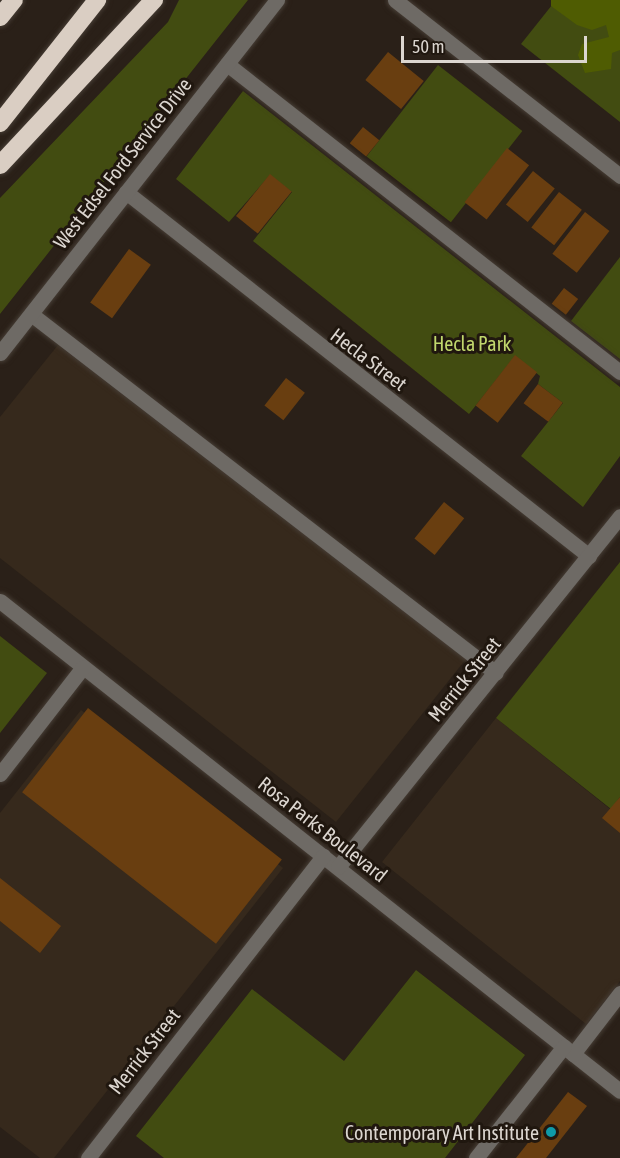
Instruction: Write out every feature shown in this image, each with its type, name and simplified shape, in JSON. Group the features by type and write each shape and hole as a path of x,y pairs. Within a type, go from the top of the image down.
{"highway":[{"path":"0,6 3,0"},
{"path":"0,17 14,0"},
{"path":"0,123 97,0"},
{"path":"0,165 154,0"}],"street":[{"name":"West Edsel Ford Service Drive","path":"0,352 278,0"},
{"path":"395,0 620,176"},
{"path":"227,64 620,372"},
{"name":"Hecla Street","path":"126,192 589,556"},
{"path":"31,314 496,673"},
{"name":"Merrick Street","path":"338,867 620,516"},
{"name":"Rosa Parks Boulevard","path":"0,601 620,1091"},
{"path":"0,774 83,667"},
{"name":"Merrick Street","path":"88,1158 322,856"},
{"path":"476,1158 620,993"}],"shaded area":[{"path":"58,345 466,659 336,822 0,558 0,417"},
{"path":"81,710 283,868 54,1158 40,1158 0,1127 0,813"},
{"path":"496,718 610,809 620,797 620,981 586,1024 382,862"}],"green space":[{"path":"179,0 248,0 0,314 0,198 168,22"},
{"path":"551,0 620,0 620,50 612,53 611,69 585,73 578,55 582,44 609,37 606,25 592,30 577,25 551,6"},
{"path":"556,0 620,0 620,122 521,44"},
{"path":"438,65 522,131 451,222 367,156"},
{"name":"Hecla Park","path":"243,91 620,387 620,456 583,507 521,456 563,403 538,384 540,376 515,356 469,414 253,241 292,192 270,175 229,222 176,179"},
{"path":"620,257 620,359 571,321"},
{"path":"620,562 620,797 611,809 496,718"},
{"path":"0,636 47,673 0,733"},
{"path":"416,970 525,1055 445,1158 164,1158 136,1136 252,989 344,1061"}],"building":[{"path":"388,52 424,81 401,109 365,80"},
{"path":"363,127 379,140 366,157 350,143"},
{"path":"507,148 529,165 487,220 465,202"},
{"path":"533,171 555,189 528,222 506,204"},
{"path":"270,174 292,192 258,234 236,216"},
{"path":"559,192 582,210 554,245 531,227"},
{"path":"585,212 609,231 577,273 552,254"},
{"path":"129,249 151,265 112,318 90,302"},
{"path":"564,288 578,299 566,315 552,304"},
{"path":"515,355 537,372 498,423 476,405"},
{"path":"286,378 305,393 283,420 264,406"},
{"path":"538,384 563,403 548,422 524,403"},
{"path":"444,502 464,518 435,555 414,539"},
{"path":"88,708 282,859 216,944 22,792"},
{"path":"620,797 620,833 602,818"},
{"path":"0,878 61,926 40,953 0,921"},
{"name":"Contemporary Art Institute","path":"568,1092 587,1106 546,1158 516,1158"}],"place":[{"name":"Contemporary Art Institute","path":"551,1132"}]}
